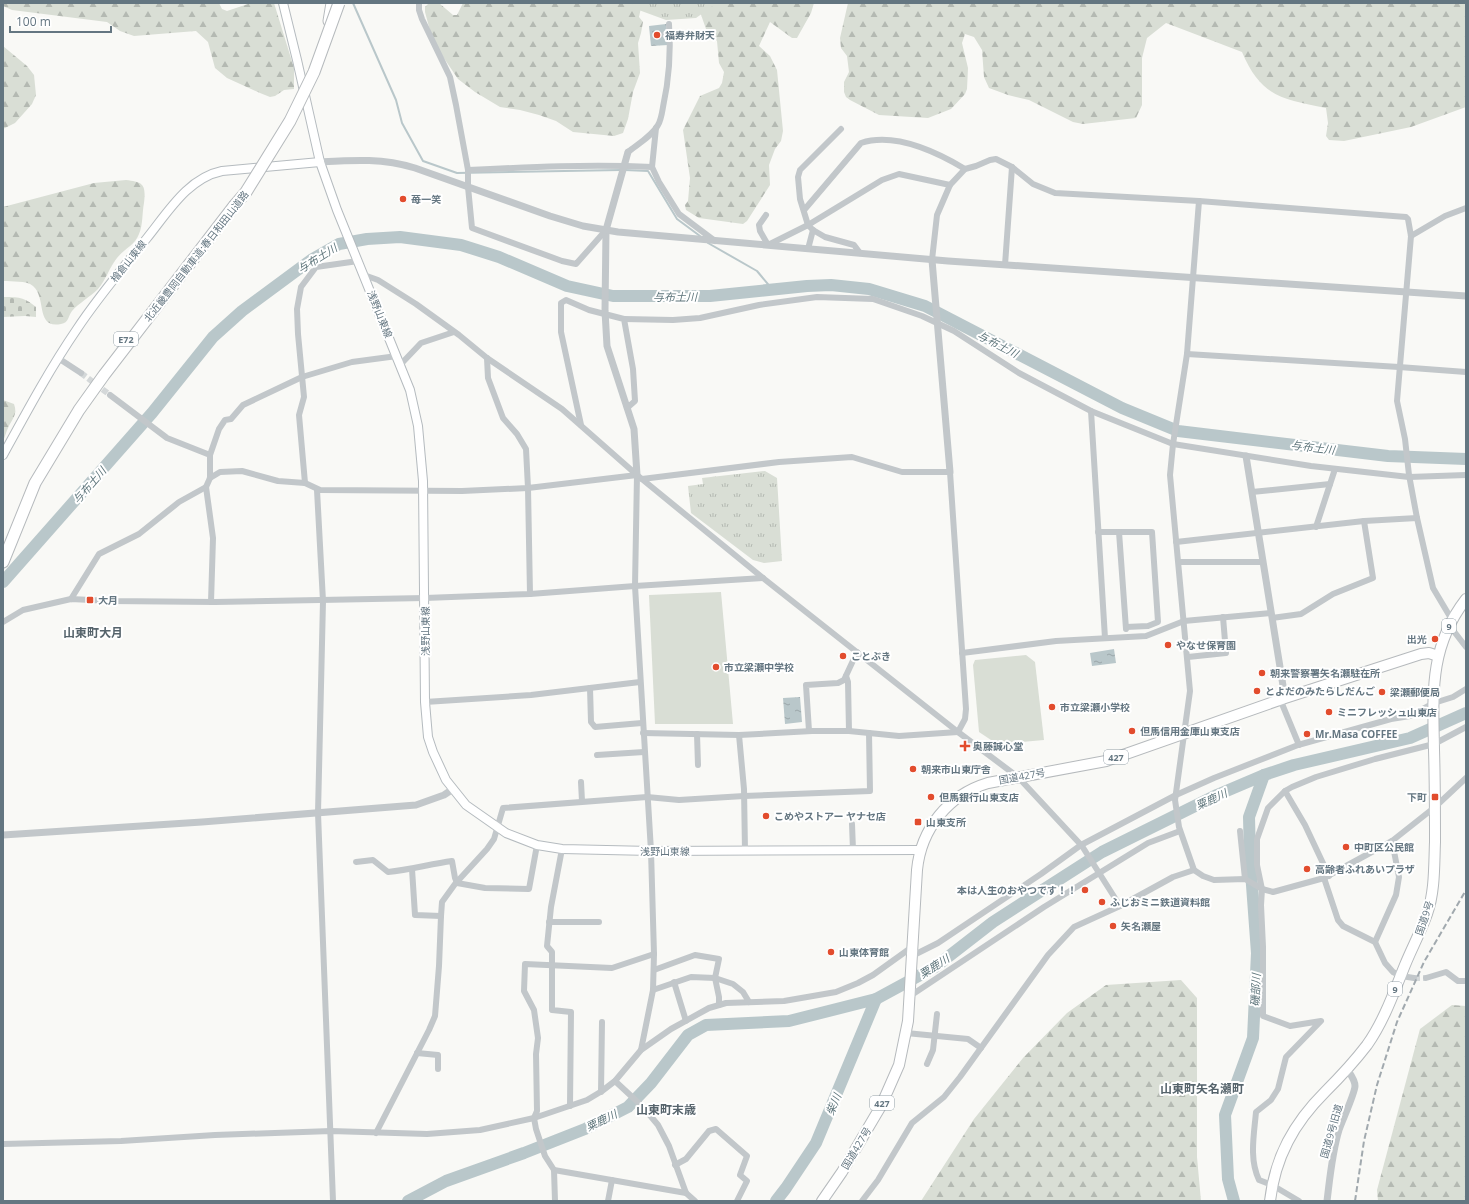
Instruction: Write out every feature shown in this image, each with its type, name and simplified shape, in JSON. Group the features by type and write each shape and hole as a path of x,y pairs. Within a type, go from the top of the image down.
{"highway":[{"name":"北近畿豊岡自動車道;春日和田山道路","path":"233,205 291,105 325,31 333,3"},
{"name":"北近畿豊岡自動車道;春日和田山道路","path":"3,544 13,519 60,432 92,384 233,205 246,192 290,121 314,72 339,3"},
{"name":"北近畿豊岡自動車道;春日和田山道路","path":"3,562 33,482"},
{"name":"国道9号","path":"1270,1201 1272,1185 1290,1135 1324,1092 1347,1070 1367,1045 1401,976 1427,914 1434,877 1434,682 1438,656 1450,623 1466,599"},
{"name":"国道427号","path":"822,1201 842,1172 888,1093 899,1065 906,1033 910,994 917,870 920,850 931,826 940,813 956,799 980,786 1018,777 1106,761 1283,699 1421,654 1438,656"}],"main road":[{"name":"浅野山東線","path":"283,3 320,162 341,220 401,364 410,390 418,426 422,457 423,491 425,702 428,737 432,752 446,780 466,805 506,833 537,845 562,849 651,851 920,850"},
{"name":"檜倉山東線","path":"3,455 36,394 77,329 105,290 181,196 196,182 208,175 229,169 320,162"}],"street":[{"path":"419,3 419,10 422,19 450,77 468,170 472,228 562,261 576,264 606,230"},
{"path":"641,1050 653,990 654,954 651,851 642,723 635,586 640,477 634,429 607,346 605,312 606,230 628,152 656,128 661,118 667,90 669,24"},
{"path":"659,35 668,34"},
{"path":"656,128 652,167 659,182 679,214 715,241"},
{"path":"808,249 811,227 800,199 798,177 800,170 841,129"},
{"path":"805,209 861,142 871,139 884,138 924,148 949,159 965,169"},
{"path":"320,162 360,159 385,161 415,168 550,216 583,226 606,230 932,260 1466,296"},
{"path":"958,732 966,713 945,405 936,321 932,260 938,215 950,185 965,169 990,160 996,159 1012,167 1033,184 1055,193 1199,201 1406,217 1408,219 1411,236 1397,401 1405,439 1409,476 1417,518 1433,588 1450,623 1466,647"},
{"path":"468,170 559,166 652,167"},
{"path":"1005,265 1012,167"},
{"path":"768,245 811,227 882,180 899,174 950,185"},
{"path":"1199,201 1187,354 1170,475 1190,691 1175,798 1180,829 1194,870 1203,876 1214,880 1245,879 1262,889 1273,892 1326,877 1392,841 1435,807 1466,778"},
{"path":"1411,236 1445,216 1466,208"},
{"path":"766,215 760,225 760,230 768,245"},
{"path":"811,227 824,237 854,245 860,254"},
{"path":"305,483 300,415 304,396 297,328 297,309 301,287 316,267 357,259"},
{"path":"364,275 378,280 416,304 487,358 562,408 640,477 763,578 958,732 1018,777 1082,846 1120,906"},
{"path":"581,425 561,332 561,303 566,300 589,310 605,312 624,319 673,320 700,318 759,304 817,297 873,299 936,321 1020,373 1091,410 1174,442 1246,456 1335,469 1409,476 1466,475"},
{"path":"624,319 633,369 635,401 627,408"},
{"path":"401,364 421,343 454,332"},
{"path":"1187,354 1466,372"},
{"path":"211,602 213,538 206,487 210,478 210,455 219,429 225,420 231,419 244,405 302,377 352,362 397,356"},
{"path":"58,358 81,373"},
{"path":"487,358 488,378 503,418 517,434 526,448 530,594"},
{"path":"110,394 166,438 210,455"},
{"path":"1091,410 1105,638"},
{"path":"1246,456 1272,615 1283,699 1299,745"},
{"path":"210,478 220,472 242,471 278,481 305,483 317,490 462,491 528,488 779,462 852,457 902,472 950,472"},
{"path":"1316,527 1335,469"},
{"path":"1252,492 1330,484"},
{"path":"71,599 99,554 139,534 179,502 206,487"},
{"path":"317,490 323,601 318,813 333,1201"},
{"path":"1176,542 1364,521 1417,518"},
{"path":"962,653 1056,641 1146,636 1184,621 1224,617 1300,614 1334,594 1373,578 1364,521"},
{"path":"1098,532 1152,532 1158,622 1148,626 1126,627"},
{"path":"1119,532 1126,637"},
{"path":"1179,562 1263,562"},
{"path":"3,622 23,610 71,599 211,602 424,598 530,594 763,578"},
{"path":"1188,657 1226,653 1224,617"},
{"path":"809,731 806,685 838,683 844,680 857,652"},
{"path":"846,676 848,682 850,731"},
{"path":"425,702 531,695 640,682"},
{"path":"590,688 591,722 595,727 642,723"},
{"path":"3,1144 121,1141 215,1134 331,1131 427,1134 480,1130 534,1118 587,1100 600,1092 615,1081 641,1050 671,1029 709,1008 726,1003 784,1001 836,992 866,980 912,954 938,943 1082,846 1214,778 1299,745 1391,719 1410,716 1453,697 1466,689"},
{"path":"1299,1201 1272,1185 1260,1180 1256,1173 1252,1152 1256,1112 1271,1100 1278,1089 1286,1057 1321,1021 1290,1026 1263,1016 1263,947 1260,905 1262,889 1257,865 1257,839 1268,808 1285,791 1316,777 1434,742 1466,726"},
{"path":"643,734 739,735 809,731 850,731 899,736 958,732"},
{"path":"376,1133 429,1030 434,1016 439,966 442,902 494,839 496,827 503,808 647,797 679,800 870,791 869,733"},
{"path":"696,734 698,765"},
{"path":"739,735 744,796 745,851"},
{"path":"597,755 644,752"},
{"path":"581,782 582,802"},
{"path":"3,835 416,805 444,795 453,789"},
{"path":"1285,791 1304,825 1326,877 1338,920 1343,926 1375,942 1385,963 1393,972 1401,976 1414,978"},
{"path":"852,824 853,850"},
{"path":"910,994 1099,872 1148,843 1180,829"},
{"path":"1240,831 1245,879"},
{"path":"1375,942 1396,895 1399,877 1392,841"},
{"path":"457,883 485,888 529,889 537,845"},
{"path":"562,849 551,907 547,946 552,952 552,1010 571,1012 570,1106"},
{"path":"356,862 373,860 388,872 452,861 457,883"},
{"path":"412,869 415,915 441,916"},
{"path":"862,1201 878,1180 912,1123 944,1097 1048,955 1074,928 1120,906 1173,876 1194,870"},
{"path":"549,922 599,922"},
{"path":"555,1201 554,1170 545,1156 534,1118 536,1111 536,1054 538,1038 534,1010 524,990 525,964 612,968 654,954"},
{"path":"654,970 695,955 719,960 716,978 719,1005"},
{"path":"1426,978 1446,972 1458,981 1466,981"},
{"path":"653,990 691,977 716,978 733,984 743,992 749,1002"},
{"path":"674,982 686,1021"},
{"path":"927,1064 933,1050 937,1014"},
{"path":"600,1092 602,1022"},
{"path":"906,1033 968,1039 981,1048"},
{"path":"417,1053 438,1055 438,1069"},
{"name":"国道9号旧道","path":"1327,1201 1331,1168 1338,1135 1343,1116 1356,1087 1347,1070"},
{"path":"615,1081 643,1107 658,1125 669,1146 686,1193 695,1201"},
{"path":"675,1165 686,1159 709,1131 716,1129 747,1156 740,1175 747,1181 737,1201"},
{"path":"554,1170 686,1193"},
{"path":"608,1201 612,1180"}],"green space":[{"path":"3,3 219,3 222,9 227,11 251,3 274,3 294,68 294,89 284,90 275,96 270,97 227,78 215,68 208,42 196,31 134,36 120,31 107,22 12,10 3,6"},
{"path":"429,3 439,3 453,15 457,15 463,3 642,3 639,17 643,22 638,43 640,73 633,92 628,119 623,133 614,136 573,132 556,121 539,115 500,107 475,92 458,79 433,42 425,12 425,7"},
{"path":"632,3 717,3 696,18 666,20 636,9"},
{"path":"700,3 814,3 811,13 797,38 792,38 770,22 759,46 770,56 777,70 783,131 781,141 775,149 769,165 770,185 747,221 743,224 699,218 686,210 685,205 688,201 690,178 683,130 700,96 719,88 722,83 724,72 719,63 717,41 706,29 699,9"},
{"path":"848,3 1466,3 1466,107 1411,127 1344,141 1329,140 1326,136 1328,123 1326,108 1297,102 1275,94 1265,87 1257,78 1249,67 1242,52 1166,23 1147,38 1142,58 1142,105 1136,118 1083,124 1073,122 1029,100 1008,95 989,88 984,77 982,50 974,37 965,34 962,43 968,68 967,89 965,94 951,109 928,118 879,115 850,100 846,97 844,92 844,82 849,72 847,56 841,48 840,38"},
{"path":"3,46 27,66 34,75 36,95 32,104 15,123 3,129"},
{"path":"126,180 140,183 145,192 142,223 137,238 117,258 98,289 75,308 66,322 61,324 53,324 48,322 42,311 40,298 33,286 23,282 3,281 3,207 94,183"},
{"path":"3,297 24,299 28,301 36,307 36,317 3,317"},
{"path":"3,400 14,404 15,411 14,417 3,441"},
{"path":"765,471 777,478 782,561 764,563 753,560 691,513 688,486 703,484 702,478"},
{"path":"721,592 733,724 655,724 649,595"},
{"path":"1026,655 1035,662 1044,740 997,744 979,732 973,665 975,660"},
{"path":"1181,980 1197,998 1197,1157 1201,1201 921,1201 974,1119 1023,1058 1067,1013 1106,985"},
{"path":"1452,1005 1466,1006 1466,1201 1378,1201 1377,1190 1420,1029"}],"water":[{"path":"666,24 668,45 651,46 649,26"},
{"path":"1114,649 1116,663 1092,666 1090,653"},
{"path":"800,697 802,722 785,724 783,698"}],"waterway":[{"path":"353,3 396,100 402,123 423,161 457,173 621,170"},
{"path":"625,170 648,171 677,219 700,236"},
{"name":"与布土川","path":"3,582 152,413 213,337 242,311 311,260 339,244 367,239 400,237 461,245 499,257 567,286 613,296 710,296 831,285 869,289 925,306 1122,408 1178,431 1388,456 1466,459"},
{"path":"708,243 757,271 772,289"},
{"name":"粟鹿川","path":"408,1201 446,1181 585,1129 628,1107 651,1083 688,1035 706,1025 789,1021 876,999 935,967 993,922 1102,852 1217,795 1264,775 1294,765 1410,738 1466,713"},
{"name":"磯部川","path":"1234,1201 1228,1179 1225,1115 1253,1038 1257,953 1250,858 1249,817 1264,775"},
{"name":"柴川","path":"776,1201 816,1143 876,999"}],"tunnel":[{"path":"81,373 110,395"},
{"path":"1414,978 1426,978"}],"railway":[{"path":"1355,1201 1364,1141 1377,1085 1397,1022 1424,962 1466,890"}],"place":[{"name":"福寿弁財天","path":"657,35"},
{"name":"苺一笑","path":"403,199"},
{"name":"大月","path":"90,600"},
{"name":"出光","path":"1435,639"},
{"name":"やなせ保育園","path":"1168,645"},
{"name":"ことぶき","path":"843,656"},
{"name":"市立梁瀬中学校","path":"716,667"},
{"name":"朝来警察署矢名瀬駐在所","path":"1262,673"},
{"name":"とよだのみたらしだんご","path":"1257,691"},
{"name":"梁瀬郵便局","path":"1382,692"},
{"name":"市立梁瀬小学校","path":"1052,707"},
{"name":"ミニフレッシュ山東店","path":"1329,712"},
{"name":"但馬信用金庫山東支店","path":"1132,731"},
{"name":"Mr.Masa COFFEE","path":"1307,734"},
{"name":"奥藤誠心堂","path":"965,746"},
{"name":"朝来市山東庁舎","path":"913,769"},
{"name":"但馬銀行山東支店","path":"931,797"},
{"name":"下町","path":"1435,797"},
{"name":"こめやストアー ヤナセ店","path":"766,816"},
{"name":"山東支所","path":"918,822"},
{"name":"中町区公民館","path":"1346,847"},
{"name":"高齢者ふれあいプラザ","path":"1307,869"},
{"name":"本は人生のおやつです！！","path":"1085,890"},
{"name":"ふじおミニ鉄道資料館","path":"1102,902"},
{"name":"矢名瀬屋","path":"1113,926"},
{"name":"山東体育館","path":"831,952"}],"district":[{"name":"山東町大月","path":"93,632"},
{"name":"山東町矢名瀬町","path":"1202,1088"},
{"name":"山東町末歳","path":"666,1109"}]}
